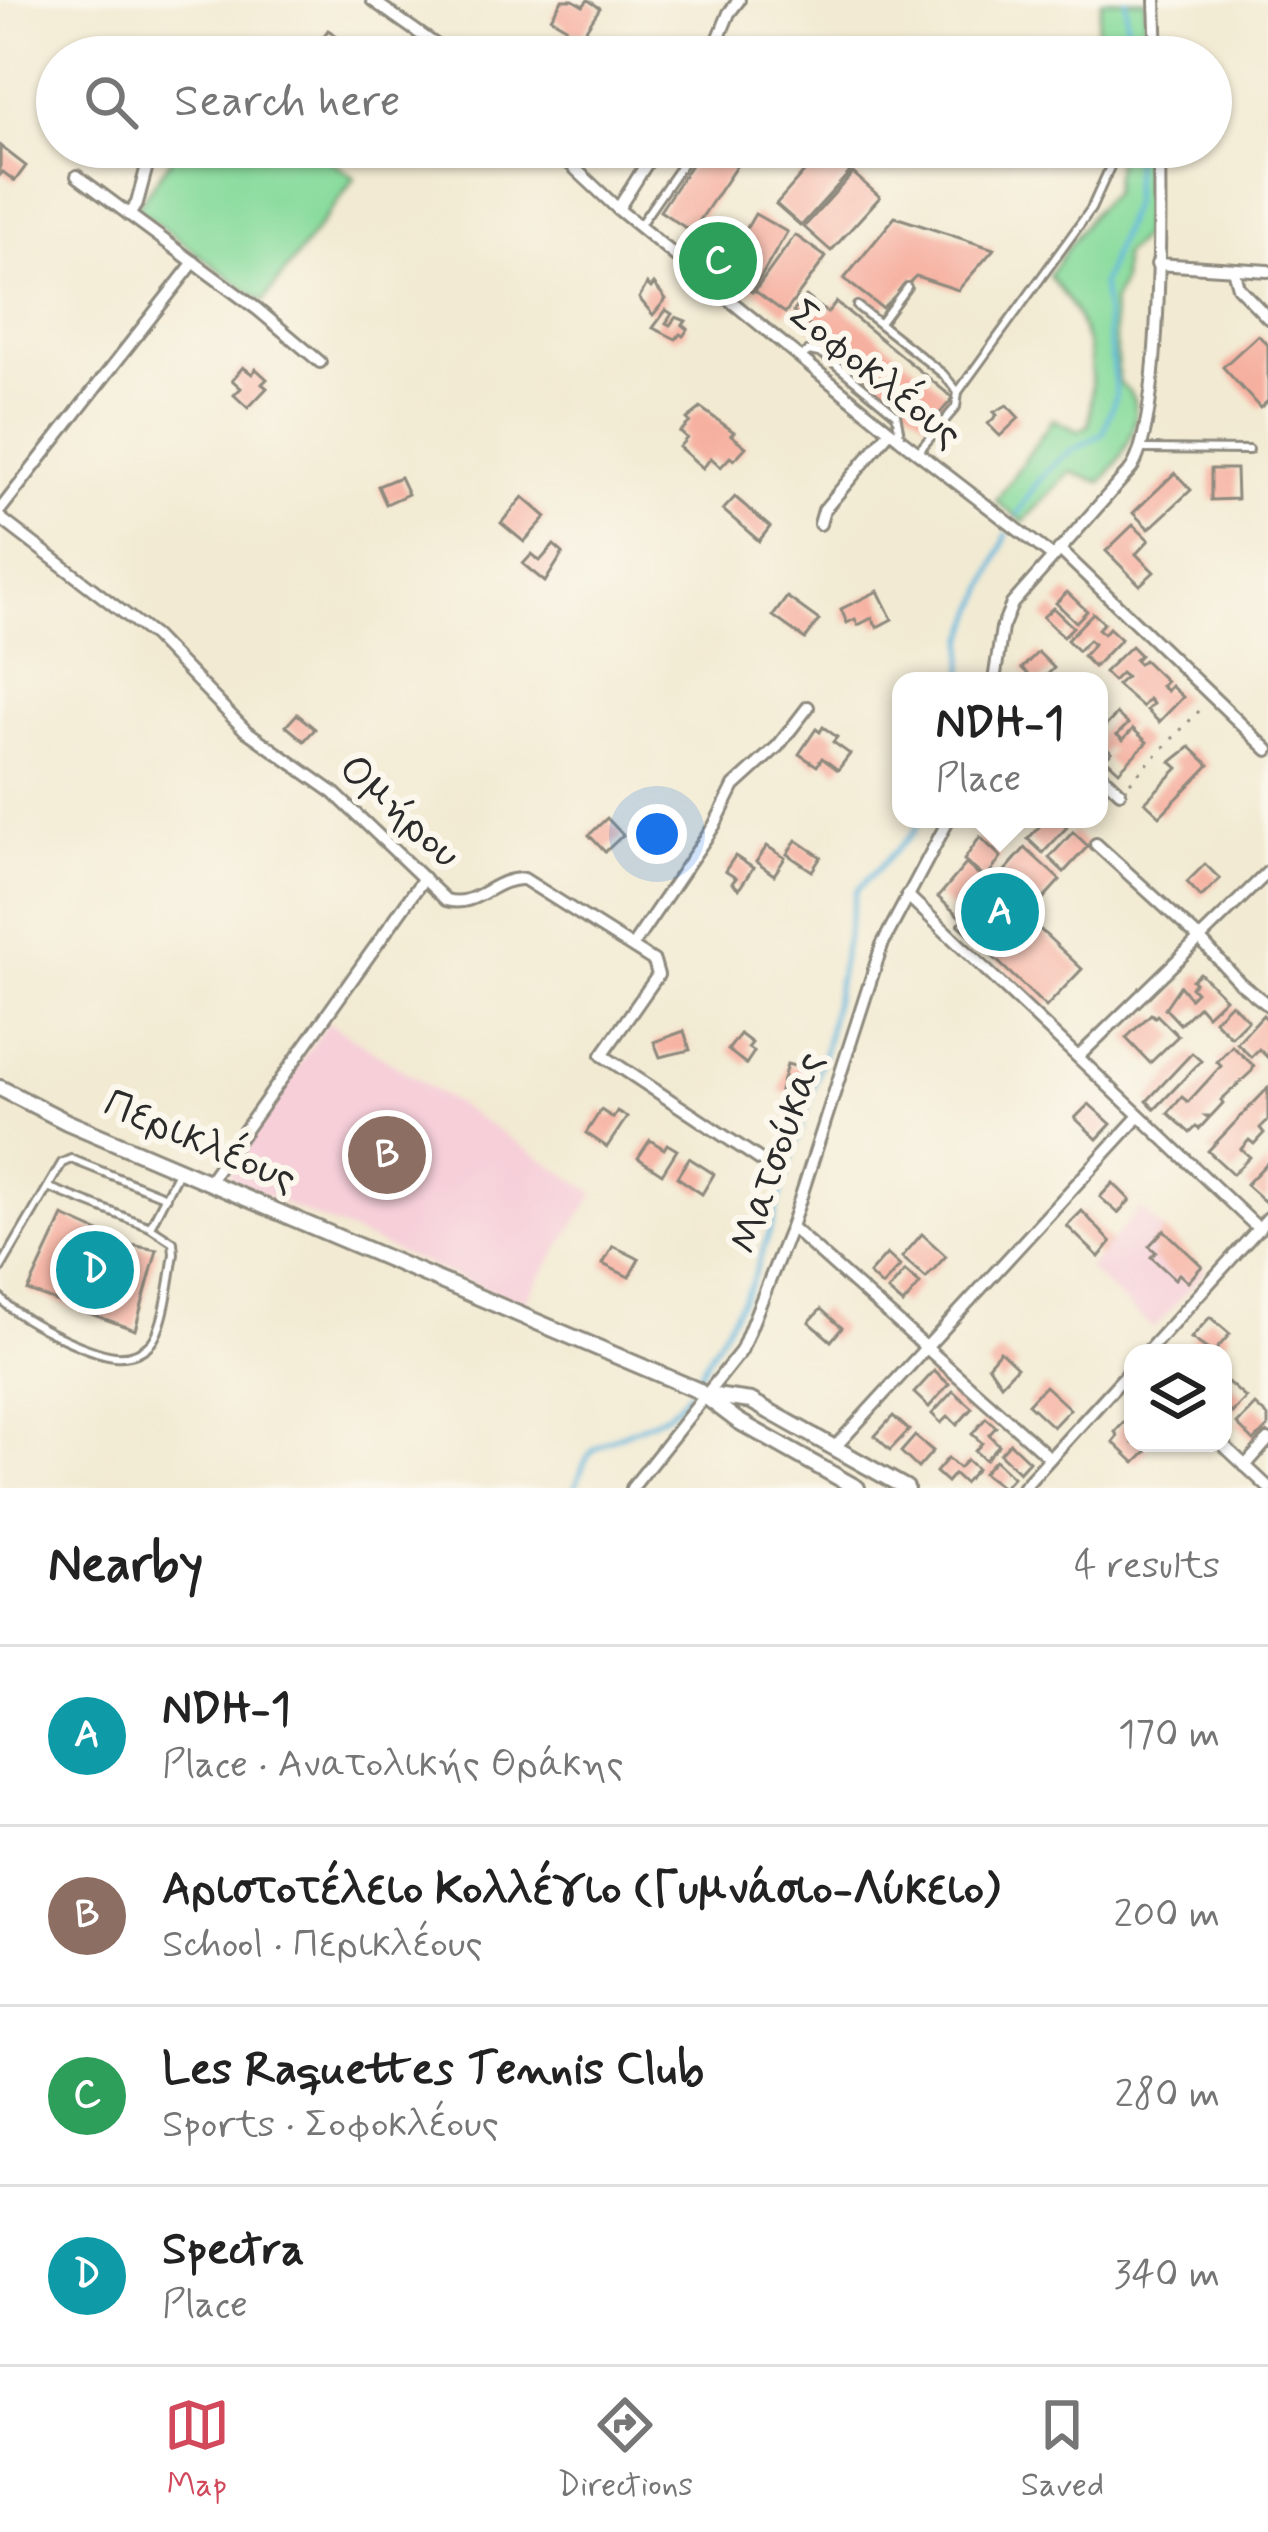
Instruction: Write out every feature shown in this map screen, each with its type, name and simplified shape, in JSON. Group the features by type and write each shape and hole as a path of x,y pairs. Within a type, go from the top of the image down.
{"street":[{"path":"372,0 423,36"},
{"path":"720,36 739,0"},
{"path":"1155,0 1156,36"},
{"path":"129,215 146,168"},
{"name":"Σοφοκλέους","path":"575,168 917,453 1055,552 1268,750"},
{"path":"618,208 644,168"},
{"path":"998,672 1008,611 1143,449 1151,385 1159,168"},
{"path":"77,176 320,362"},
{"path":"0,514 194,262"},
{"path":"1157,264 1268,271"},
{"path":"1233,269 1238,287 1268,318"},
{"path":"820,524 824,510 895,435"},
{"name":"Ομήρου","path":"0,514 154,636 244,730 334,793 446,900 460,903 501,881 524,879 633,946"},
{"path":"762,1161 602,1051 659,973 654,961 633,946 714,826 734,786 778,746 808,707"},
{"path":"1108,781 1120,792"},
{"name":"Ματσούκας","path":"632,1488 702,1393 741,1351 791,1227 882,945 944,828"},
{"path":"1096,844 1268,1005"},
{"path":"1079,1056 1268,872"},
{"path":"208,1181 424,878"},
{"path":"907,895 1258,1228"},
{"name":"Περικλέους","path":"0,1088 67,1122 702,1393"},
{"path":"834,1448 1139,1116"},
{"path":"1154,1344 1268,1218"},
{"path":"791,1227 1050,1458"},
{"path":"1023,1488 1124,1377"},
{"path":"702,1393 751,1401 906,1488"},
{"path":"702,1393 737,1421 857,1488"},
{"path":"1246,1466 1268,1440"},
{"path":"1231,1452 1268,1486"}],"lane":[{"path":"639,226 679,168"},
{"path":"917,453 956,406 958,392 1091,208 1110,168"},
{"path":"880,323 907,287"},
{"path":"857,306 943,374 958,392"},
{"path":"1143,449 1249,450"},
{"path":"0,1269 62,1163 71,1159 166,1196"},
{"path":"150,1227 180,1169"},
{"path":"0,1297 16,1314 94,1351 116,1356 134,1354 150,1344 158,1331 173,1242 150,1227 50,1188"}],"path":[{"path":"1120,792 1212,697"}],"shaded area":[{"path":"328,1022 595,1193 522,1305 231,1181 231,1164"},
{"path":"1140,1208 1206,1270 1153,1329 1088,1269"}],"green space":[{"path":"1102,0 1145,0 1146,36 1096,36"},
{"path":"165,168 341,168 355,178 263,302 136,208"},
{"path":"1116,168 1145,168 1144,227 1140,239 1123,255 1122,282 1112,304 1119,383 1134,405 1132,432 1101,482 1070,472 1023,522 996,501 1053,419 1078,431 1089,425 1092,382 1087,345 1074,311 1049,276 1089,218 1112,194"}],"building":[{"path":"562,0 583,6 588,0 600,8 582,36 564,30 551,18"},
{"path":"0,146 26,166 15,181 3,172 0,175"},
{"path":"689,168 735,168 692,232 660,211"},
{"path":"807,168 850,172 801,226 776,204"},
{"path":"853,173 880,197 831,251 804,227"},
{"path":"755,214 787,232 752,292 720,274"},
{"path":"895,217 994,249 958,290 916,276 882,308 844,279"},
{"path":"795,235 826,257 785,313 755,291"},
{"path":"647,284 651,288 654,284 666,299 653,315 639,298"},
{"path":"806,296 827,313 836,302 953,398 930,425 793,312"},
{"path":"666,310 672,314 666,323 670,325 676,317 686,321 683,336 676,339 653,328"},
{"path":"1258,335 1268,345 1268,401 1260,408 1223,367"},
{"path":"243,367 252,374 256,369 267,379 262,384 267,388 248,408 234,395 241,388 232,380"},
{"path":"1007,405 1019,418 1000,436 988,424 997,415 994,412"},
{"path":"701,408 746,447 721,467 711,458 703,468 679,447 687,438 680,432 690,422 687,419"},
{"path":"1211,469 1236,469 1237,499 1211,500"},
{"path":"1175,473 1191,490 1149,529 1133,513"},
{"path":"400,477 408,494 386,504 378,486"},
{"path":"523,497 546,517 524,542 501,523"},
{"path":"735,497 770,527 759,541 723,510"},
{"path":"1133,525 1149,540 1136,554 1154,572 1140,585 1106,551"},
{"path":"554,545 563,553 545,582 523,564 532,554 540,561"},
{"path":"878,591 892,619 877,627 872,618 858,625 855,619 847,623 841,609"},
{"path":"1067,592 1087,611 1076,622 1056,603"},
{"path":"787,597 819,620 805,639 773,616"},
{"path":"1053,608 1073,627 1063,637 1043,617"},
{"path":"1093,613 1104,623 1098,629 1104,634 1109,628 1121,639 1094,667 1083,656 1094,644 1089,640 1078,651 1067,640"},
{"path":"1131,646 1140,655 1135,660 1139,664 1144,660 1166,681 1161,686 1167,691 1171,686 1183,697 1159,722 1147,710 1153,704 1149,699 1142,707 1117,685 1126,677 1121,673 1113,681 1104,672"},
{"path":"1038,652 1054,668 1026,672 1022,668"},
{"path":"297,714 315,729 304,741 286,726"},
{"path":"1117,714 1128,724 1117,735 1123,740 1133,729 1147,742 1119,771 1108,761 1112,752 1108,724"},
{"path":"823,727 850,754 838,770 822,758 817,766 799,754 816,729 820,732"},
{"path":"1190,747 1209,765 1160,816 1145,802 1178,768 1171,762"},
{"path":"607,818 623,835 605,852 589,835"},
{"path":"1038,828 1066,828 1043,853 1028,839"},
{"path":"1073,832 1088,846 1064,872 1049,858"},
{"path":"980,837 1001,857 986,879 964,860"},
{"path":"796,840 821,857 812,871 787,854"},
{"path":"767,846 785,858 774,875 756,862"},
{"path":"1025,848 1060,880 992,955 958,924 962,919 938,897 966,864 987,882 971,899 976,904"},
{"path":"735,856 753,868 739,889 732,883 736,878 725,871"},
{"path":"1205,864 1220,879 1201,897 1187,882"},
{"path":"1029,919 1082,969 1046,1007 993,957"},
{"path":"1200,973 1225,998 1207,1015 1199,1006 1180,1024 1165,1008 1180,986 1190,998 1196,992 1192,980"},
{"path":"1231,1003 1248,1020 1231,1037 1214,1020"},
{"path":"1151,1014 1178,1036 1150,1063 1126,1038"},
{"path":"1263,1015 1268,1020 1268,1058 1259,1049 1251,1057 1237,1043"},
{"path":"684,1031 690,1050 660,1057 654,1042"},
{"path":"740,1034 752,1043 748,1048 754,1052 746,1064 728,1050"},
{"path":"1232,1046 1254,1066 1252,1071 1190,1133 1168,1113 1182,1097 1188,1102 1221,1066 1217,1062"},
{"path":"1192,1053 1201,1061 1155,1109 1147,1101"},
{"path":"787,1064 806,1069 798,1096 780,1091"},
{"path":"1268,1088 1268,1120 1260,1128 1264,1133 1241,1149 1250,1157 1233,1174 1208,1151"},
{"path":"1089,1104 1111,1124 1097,1139 1075,1118"},
{"path":"601,1110 613,1118 617,1111 627,1117 607,1147 586,1133"},
{"path":"650,1140 677,1150 662,1174 638,1158"},
{"path":"689,1158 714,1174 702,1194 677,1177"},
{"path":"1268,1162 1268,1196 1264,1201 1246,1185"},
{"path":"1113,1183 1130,1200 1118,1213 1100,1197"},
{"path":"1082,1211 1111,1242 1099,1257 1067,1226"},
{"path":"63,1216 126,1244 157,1250 135,1330 28,1291"},
{"path":"1164,1230 1202,1266 1188,1282 1179,1274 1175,1279 1151,1257 1156,1252 1149,1246"},
{"path":"922,1234 946,1256 926,1278 902,1257"},
{"path":"613,1246 639,1259 629,1277 603,1264"},
{"path":"887,1254 900,1266 882,1286 869,1274"},
{"path":"905,1271 920,1284 903,1304 888,1291"},
{"path":"821,1309 842,1328 831,1341 809,1322"},
{"path":"1210,1317 1230,1334 1221,1344 1200,1344 1191,1338"},
{"path":"1000,1351 1017,1367 1001,1384 988,1365"},
{"path":"934,1371 949,1384 929,1407 914,1393"},
{"path":"1045,1386 1070,1409 1053,1427 1028,1404"},
{"path":"1232,1386 1246,1398 1232,1413"},
{"path":"953,1391 972,1408 957,1425 948,1416 941,1423 932,1414"},
{"path":"1255,1405 1268,1417 1268,1427 1254,1441 1237,1424"},
{"path":"893,1416 909,1430 890,1450 875,1436"},
{"path":"986,1418 996,1427 989,1435 999,1445 985,1460 975,1451 982,1443 972,1434"},
{"path":"1124,1422 1124,1452 1146,1452 1135,1463 1113,1442 1118,1436 1115,1432"},
{"path":"915,1436 933,1451 918,1468 901,1452"},
{"path":"1010,1443 1029,1461 1019,1472 1000,1454"},
{"path":"948,1458 959,1468 967,1460 977,1469 964,1483 954,1474 947,1482 936,1472"},
{"path":"995,1460 1013,1477 1003,1488 983,1473"}],"waterway":[{"path":"1126,0 1127,36"},
{"path":"1018,514 1053,465 1103,434 1116,395 1102,284 1132,203 1134,168"},
{"path":"963,672 965,640 1007,534"},
{"path":"694,1382 750,1286 771,1228 825,1049 856,891 916,828"},
{"path":"575,1488 593,1451 669,1412 688,1392"}],"place":[{"name":"Les Raquettes Tennis Club","path":"718,261"},
{"name":"NDH-1","path":"1000,912"},
{"name":"Αριστοτέλειο Κολλέγιο (Γυμνάσιο-Λύκειο)","path":"387,1155"},
{"name":"Spectra","path":"95,1270"}]}
